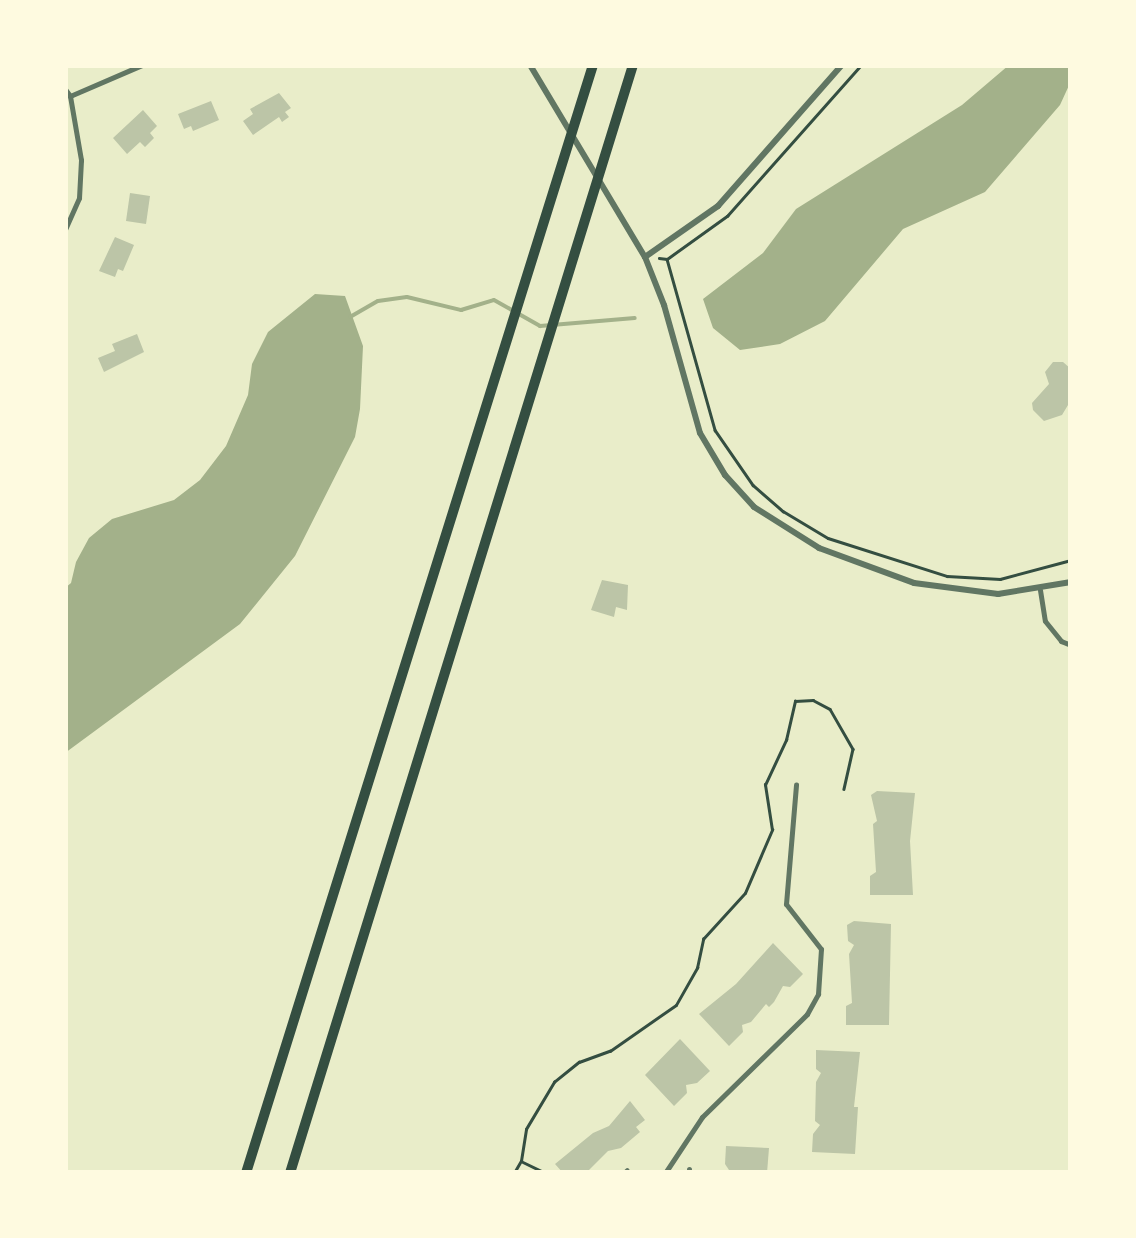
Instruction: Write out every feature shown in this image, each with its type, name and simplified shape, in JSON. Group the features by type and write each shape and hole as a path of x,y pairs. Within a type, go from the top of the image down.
{"highway":[{"path":"246,1173 592,65"},
{"path":"290,1173 632,65"}],"street":[{"path":"70,96 142,65"},
{"path":"530,65 645,258 664,305 700,433 725,475 754,508 818,548 914,582 978,594 1040,590 1071,582"},
{"path":"645,258 718,206 842,65"},
{"path":"65,89 70,96 81,160 79,198 65,230"},
{"path":"1040,590 1046,621 1062,641 1071,645"},
{"path":"665,1173 702,1117 807,1014 818,994 820,949 786,904 796,784"}],"path":[{"path":"861,65 727,216 667,259 715,430 753,485 783,512 828,538 948,576 1000,579 1071,560"},
{"path":"514,1173 521,1161 526,1129 554,1082 579,1062 610,1051 676,1005 697,968 703,939 746,893 772,830 765,785 786,740 795,701 813,700 830,710 853,749 844,789"},
{"path":"521,1161 546,1173"}],"shaded area":[{"path":"1009,65 1071,65 1071,81 1060,105 985,192 903,229 825,321 780,344 740,350 713,328 703,299 763,253 796,209 962,105"},
{"path":"315,294 345,296 363,346 360,409 355,437 295,556 240,624 65,753 65,588 71,583 76,562 89,538 112,519 174,500 200,480 226,446 248,395 252,364 268,332"}],"building":[{"path":"279,93 291,108 285,112 289,117 282,122 279,117 253,135 243,121 253,114 250,109"},
{"path":"211,101 219,120 193,131 191,126 184,129 178,114"},
{"path":"143,110 157,126 150,133 154,138 145,147 140,142 127,154 113,138"},
{"path":"130,193 150,196 146,224 126,221"},
{"path":"115,237 134,245 123,271 118,269 115,277 99,271"},
{"path":"137,334 144,352 104,372 98,358 115,351 112,344"},
{"path":"1053,362 1063,362 1071,369 1071,400 1062,415 1044,421 1033,410 1032,403 1049,384 1045,372"},
{"path":"602,580 628,585 627,610 616,607 614,617 591,610"},
{"path":"877,791 915,793 910,841 913,895 870,895 870,876 876,872 873,824 877,821 871,795"},
{"path":"854,921 891,924 889,1025 846,1025 846,1006 852,1003 849,954 854,945 848,941 847,925"},
{"path":"773,943 803,974 790,987 783,986 769,1007 766,1004 751,1022 742,1025 743,1032 729,1046 699,1014 736,984"},
{"path":"680,1039 710,1071 697,1083 686,1085 687,1093 674,1106 645,1075"},
{"path":"816,1050 860,1052 854,1107 858,1107 855,1154 812,1152 813,1134 820,1125 815,1121 816,1082 821,1073 816,1069"},
{"path":"630,1101 645,1120 636,1127 640,1132 621,1148 608,1151 586,1173 563,1173 555,1164 593,1133 609,1126"},
{"path":"726,1146 769,1148 767,1173 731,1173 725,1164"}],"waterway":[{"path":"350,317 378,301 407,297 461,310 494,300 540,326 635,318"}]}
